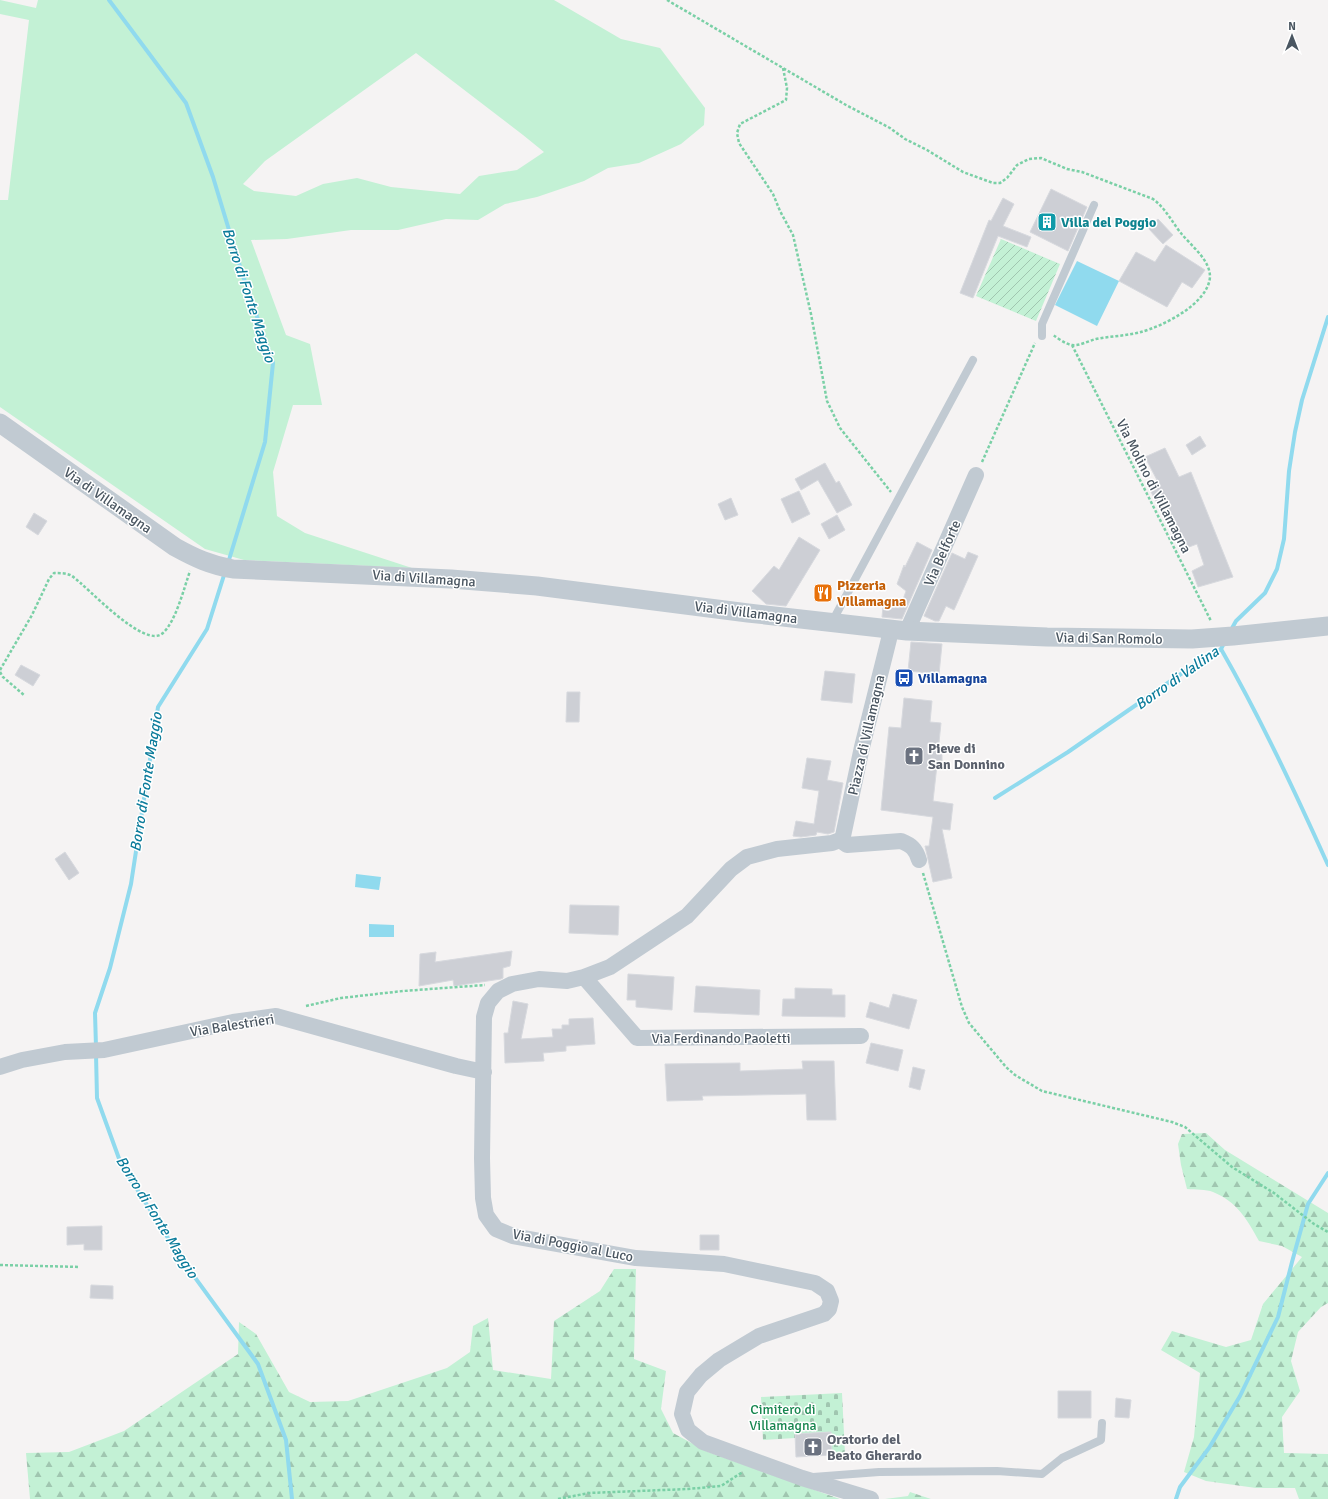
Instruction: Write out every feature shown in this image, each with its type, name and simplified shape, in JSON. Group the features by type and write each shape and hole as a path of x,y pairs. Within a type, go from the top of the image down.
{"street":[{"name":"Via di Villamagna","path":"0,423 175,547 195,558 225,568 444,578 537,586 898,630"},
{"name":"Via Belforte","path":"898,630 976,474"},
{"name":"Via di San Romolo","path":"898,630 1047,637 1192,639 1328,626"},
{"name":"Piazza di Villamagna","path":"840,840 843,836 862,747 886,652 898,630"},
{"name":"Via di Poggio al Luco","path":"871,1499 802,1478 703,1442 688,1430 682,1414 687,1392 701,1375 719,1360 759,1336 824,1314 829,1309 831,1301 826,1291 815,1283 724,1264 636,1258 514,1236 496,1229 486,1215 482,1198 484,1017 488,1003 498,991 512,984 539,979 566,981 584,977 610,967 687,916 731,869 747,857 776,849 832,843 840,840 847,845 900,841 908,843 913,848 917,853 919,860"},
{"name":"Via Ferdinando Paoletti","path":"584,977 637,1038 861,1036"},
{"name":"Via Balestrieri","path":"0,1067 22,1060 65,1052 104,1050 233,1022 276,1016 456,1066 484,1072"}],"lane":[{"path":"1042,336 1042,324 1094,205"},
{"path":"831,622 973,360"},
{"path":"802,1478 879,1472 997,1471 1042,1474 1062,1458 1101,1440 1102,1423"}],"path":[{"path":"668,0 782,68 846,105 890,128 905,139 927,150 963,172 993,183 1000,183 1007,178 1017,165 1028,159 1041,158 1067,169 1082,172 1153,199 1160,205 1200,254 1210,276 1203,294 1196,304 1164,322 1141,332 1072,344 1052,334 1042,336 1036,342 976,474"},
{"path":"782,68 787,88 786,100 740,124 737,133 739,142 773,194 793,235 811,314 827,401 840,428 897,500"},
{"name":"Via Molino di Villamagna","path":"1072,344 1210,619 1224,637"},
{"path":"24,695 3,677 0,671 32,615 49,579 54,573 63,573 71,576 109,611 145,634 158,636 163,633 172,622 195,558"},
{"path":"919,860 959,997 969,1023 1006,1067 1015,1075 1042,1091 1172,1122 1185,1127 1232,1167 1274,1193 1310,1221 1328,1232"},
{"path":"306,1006 341,998 403,991 494,984 505,987"},
{"path":"0,1265 80,1267"},
{"path":"558,1499 589,1493 688,1489 721,1486 741,1473 746,1458"}],"green space":[{"path":"0,0 36,8 38,0 554,0 621,39 660,48 705,108 704,125 681,144 639,163 608,168 584,181 537,197 505,204 478,220 446,219 398,230 351,230 287,239 251,240 286,335 310,344 322,405 293,405 273,472 277,516 305,533 412,568 244,560 205,549 0,407 0,200 8,200 29,20 0,14","holes":["416,53 544,152 517,170 479,176 460,194 391,187 357,178 323,184 296,196 254,191 243,184 265,161"]},
{"path":"1001,239 1060,264 1036,321 976,296"},
{"path":"1206,1133 1225,1150 1328,1213 1328,1303 1321,1307 1298,1332 1291,1361 1300,1391 1282,1417 1284,1453 1328,1454 1328,1499 1299,1499 1295,1488 1256,1488 1206,1481 1184,1472 1194,1437 1200,1373 1161,1350 1172,1331 1226,1347 1251,1340 1263,1304 1302,1257 1282,1246 1259,1241 1246,1218 1235,1206 1221,1196 1207,1190 1187,1189 1178,1144 1182,1134"},
{"path":"614,1269 636,1269 634,1359 666,1371 661,1409 673,1433 708,1452 840,1499 30,1499 26,1453 69,1452 124,1431 238,1354 239,1322 256,1334 289,1392 310,1402 348,1401 447,1368 470,1352 473,1326 488,1318 493,1370 551,1379 554,1321 600,1291"},
{"name":"Cimitero di Villamagna","path":"842,1393 845,1454 832,1455 830,1432 795,1434 795,1438 763,1440 761,1397"},
{"path":"910,1492 931,1499 885,1499 908,1496"}],"water":[{"path":"1077,261 1119,281 1097,326 1055,305"},
{"path":"356,874 381,877 379,890 355,887"},
{"path":"369,924 394,925 394,937 369,937"}],"building":[{"name":"Villa del Poggio","path":"1051,189 1087,207 1068,251 1030,232"},
{"path":"1003,198 1014,204 1003,226 1031,237 1027,247 998,236 973,298 960,293 989,220 991,221"},
{"path":"1158,219 1173,235 1163,244 1148,228"},
{"path":"1166,245 1205,270 1192,288 1182,282 1167,307 1119,281 1136,252 1155,262"},
{"path":"1200,436 1206,446 1192,455 1186,445"},
{"path":"1165,448 1179,477 1191,472 1233,577 1198,587 1192,571 1204,565 1197,544 1181,550 1149,488 1159,484 1145,457"},
{"path":"825,463 836,483 839,481 852,505 837,513 818,480 801,490 795,479"},
{"path":"799,491 810,514 792,523 781,499"},
{"path":"731,498 738,515 725,520 718,504"},
{"path":"34,513 47,521 38,535 26,527"},
{"path":"837,515 845,530 829,539 821,524"},
{"path":"799,537 820,550 786,606 766,604 752,591 774,566 779,570"},
{"path":"917,542 932,550 902,619 882,617 883,607 900,608 906,591 897,584 904,565 905,567"},
{"path":"968,552 978,556 954,610 946,606 939,621 935,621 924,616 952,553 965,559"},
{"path":"911,642 942,644 939,674 908,671"},
{"path":"21,665 40,675 33,686 15,675"},
{"path":"825,671 855,674 852,703 821,700"},
{"path":"567,692 580,692 579,722 566,722"},
{"path":"904,698 932,701 930,722 941,723 938,752 942,755 942,761 937,765 933,801 953,804 950,830 942,829 952,878 933,882 925,846 929,846 933,817 881,810 889,727 901,728"},
{"path":"807,758 831,761 827,780 843,783 834,832 828,834 817,832 816,835 801,837 793,836 796,821 814,824 819,791 802,788"},
{"path":"65,852 79,873 69,880 55,859"},
{"path":"570,905 619,906 618,935 569,933"},
{"path":"512,951 510,966 503,968 503,978 501,979 454,986 453,980 419,986 420,954 436,952 435,962"},
{"path":"628,974 674,977 672,1010 636,1007 636,1000 627,1000"},
{"path":"696,986 760,990 759,1015 694,1012"},
{"path":"795,988 832,989 832,995 845,995 845,1017 782,1016 783,999 795,999"},
{"path":"893,994 917,1000 909,1029 866,1017 870,1002 889,1008"},
{"path":"513,1001 528,1004 521,1039 553,1037 552,1029 562,1029 562,1025 569,1025 569,1019 593,1018 595,1044 566,1046 566,1051 543,1053 544,1061 505,1063 504,1033 508,1033"},
{"path":"871,1043 903,1050 898,1071 866,1063"},
{"path":"802,1061 834,1061 836,1120 807,1120 806,1094 702,1096 703,1100 667,1101 665,1064 740,1063 740,1071 803,1069"},
{"path":"913,1067 925,1070 920,1090 909,1087"},
{"path":"102,1226 102,1250 84,1250 84,1244 67,1245 67,1227"},
{"path":"700,1235 719,1235 719,1250 700,1250"},
{"path":"91,1285 113,1286 113,1299 90,1298"},
{"path":"1058,1391 1091,1391 1091,1418 1058,1418"},
{"path":"1116,1398 1131,1400 1129,1418 1115,1417"},
{"name":"Oratorio del Beato Gherardo","path":"831,1432 832,1455 796,1457 795,1434"}],"waterway":[{"name":"Borro di Fonte Maggio","path":"109,0 186,103 213,177 242,273 273,363 265,442 228,563"},
{"name":"Borro di Vallina","path":"1231,630 1236,621 1265,593 1277,569 1284,539 1289,471 1295,432 1302,400 1328,317"},
{"name":"Borro di Fonte Maggio","path":"96,1047 95,1013 110,968 131,884 158,707 207,629 225,572"},
{"name":"Borro di Vallina","path":"995,798 1068,752 1191,667 1221,649 1224,643"},
{"path":"1221,649 1277,756 1328,865"},
{"name":"Borro di Fonte Maggio","path":"96,1054 97,1098 121,1164 180,1257 258,1364 286,1440 292,1499"},
{"path":"1176,1499 1180,1487 1209,1448 1240,1396 1278,1317 1308,1204 1328,1173"}],"place":[{"name":"Villa del Poggio","path":"1047,222"},
{"name":"Pizzeria Villamagna","path":"823,593"},
{"name":"Villamagna","path":"904,678"},
{"name":"Pieve di San Donnino","path":"914,756"},
{"name":"Oratorio del Beato Gherardo","path":"813,1447"}]}
